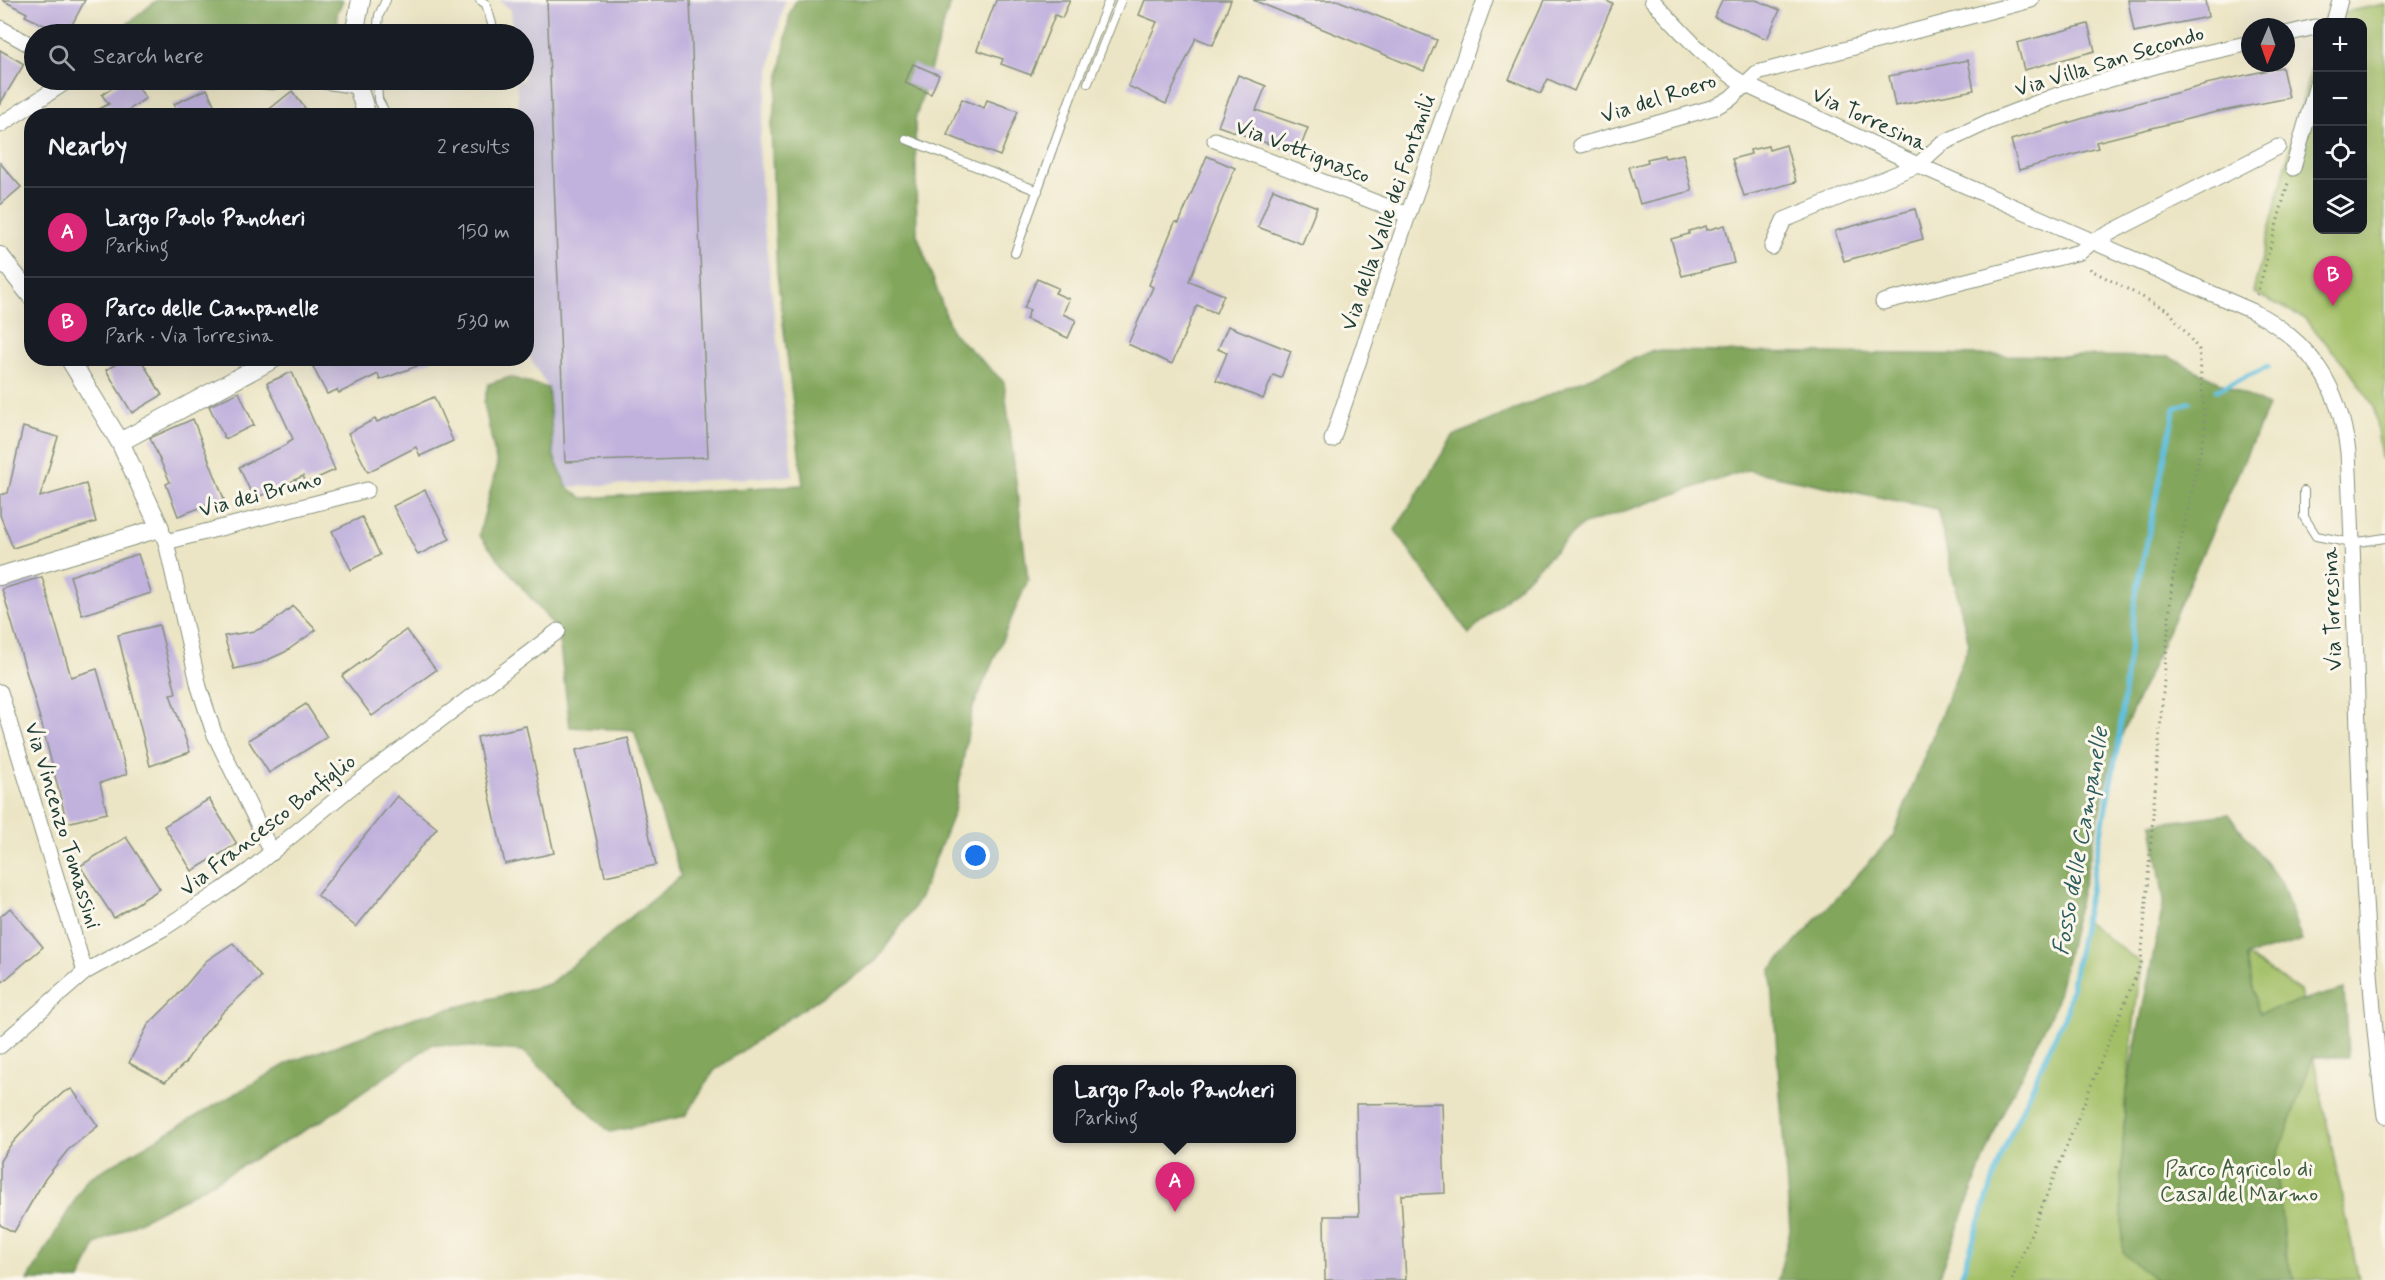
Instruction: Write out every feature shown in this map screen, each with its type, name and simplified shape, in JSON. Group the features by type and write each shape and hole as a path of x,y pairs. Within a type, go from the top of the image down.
{"street":[{"path":"356,24 361,0"},
{"name":"Via della Valle dei Fontanili","path":"1332,440 1408,215 1485,0"},
{"name":"Via Torresina","path":"1652,0 1705,57 1720,70 1744,84 1918,165 2252,311 2280,327 2302,347 2321,370 2335,395 2344,422 2348,452 2365,921 2375,1041 2385,1116"},
{"name":"Via del Roero","path":"1581,145 1715,107 1731,98 1757,73 2031,0"},
{"path":"2335,18 2340,0"},
{"path":"2295,32 2313,27"},
{"path":"0,28 24,41"},
{"name":"Via Villa San Secondo","path":"1772,247 1784,220 1918,165 1941,144 1990,121 2063,93 2179,59 2241,45"},
{"path":"26,108 54,90"},
{"path":"358,90 364,108"},
{"path":"2293,168 2313,98"},
{"path":"0,125 24,109"},
{"name":"Via Vottignasco","path":"1215,140 1408,215"},
{"path":"1883,302 2080,252 2092,242 2278,147"},
{"path":"0,256 24,287"},
{"path":"74,366 120,442 163,535 199,687 214,733 272,853"},
{"path":"120,442 260,366"},
{"name":"Via dei Bruno","path":"0,576 163,535 367,490"},
{"name":"Via Francesco Bonfiglio","path":"0,1046 85,972 198,907 272,853 350,788 558,631"},
{"name":"Via Vincenzo Tomassini","path":"0,692 85,972"}],"lane":[{"path":"378,24 379,15 387,0"},
{"path":"480,0 486,4 492,24"},
{"path":"1015,253 1072,94 1109,0"},
{"path":"1088,84 1122,0"},
{"path":"378,90 378,99 383,108"},
{"path":"906,139 1038,191"},
{"path":"2304,491 2304,517 2316,537 2352,543 2385,538"}],"path":[{"path":"2252,311 2293,168"},
{"path":"2012,1280 2141,963 2172,582 2205,429 2199,350 2169,311 2091,270 2080,252"}],"shaded area":[{"path":"499,0 785,0 773,53 759,144 764,228 793,476 567,487 554,457 548,388 534,365 534,108 518,108 517,90 534,90 534,24 512,24 511,10"}],"green space":[{"path":"157,0 343,0 337,14 338,24 128,24"},
{"path":"796,0 951,0 915,120 917,234 952,332 1004,382 1028,580 972,710 954,812 919,900 876,961 777,1026 714,1071 685,1116 610,1132 523,1051 433,1044 321,1121 185,1198 96,1244 80,1280 28,1280 87,1179 290,1062 416,1017 549,984 681,876 634,730 570,727 558,631 479,535 497,465 484,403 488,384 510,377 548,388 554,457 567,487 583,498 803,485 777,274 771,129 790,13"},
{"path":"2385,4 2385,459 2381,458 2374,406 2346,366 2304,318 2253,292 2313,60 2313,234 2367,234 2367,18 2324,18"},
{"path":"1651,351 2169,357 2268,406 2112,757 2056,1004 1998,1123 1938,1280 1778,1280 1790,1230 1771,969 1893,836 1969,644 1937,509 1747,470 1582,525 1469,634 1395,530 1453,436"},
{"name":"Parco Agricolo di Casal del Marmo","path":"2229,814 2282,884 2302,941 2246,956 2259,1013 2344,989 2348,1057 2313,1057 2276,1160 2285,1253 2295,1280 2156,1280 2123,1253 2121,1182 2126,1091 2164,901 2152,824"},
{"name":"Parco Agricolo di Casal del Marmo","path":"2164,901 2300,991 2359,1280 1960,1280 2003,1151 2067,1010 2084,920 2141,963 2126,1091 2121,1180"}],"building":[{"path":"2,0 85,0 72,24 42,24 25,16 27,13"},
{"path":"547,0 690,0 708,457 565,462"},
{"path":"996,0 1070,0 1062,18 1055,15 1031,75 1001,64 1003,59 977,50"},
{"path":"1145,0 1231,0 1213,45 1196,38 1166,104 1128,86 1157,22 1139,15"},
{"path":"1253,0 1337,0 1437,40 1424,71"},
{"path":"1545,0 1604,0 1613,4 1574,91 1548,79 1541,93 1509,79"},
{"path":"1722,0 1756,0 1780,10 1767,39 1714,17"},
{"path":"2128,0 2205,0 2208,17 2134,32"},
{"path":"2088,24 2095,51 2024,70 2017,43"},
{"path":"0,50 24,64 0,104"},
{"path":"1968,60 1974,90 1895,106 1889,76"},
{"path":"913,64 939,75 931,94 905,83"},
{"path":"2260,72 2283,72 2289,98 2212,113 2096,142 2098,148 2019,170 2011,140 2206,84"},
{"path":"1238,75 1266,86 1256,110 1308,128 1298,154 1218,126"},
{"path":"109,90 140,90 146,98 132,108 101,108 109,104 102,95"},
{"path":"207,90 216,108 176,108 174,104"},
{"path":"292,91 305,108 271,108"},
{"path":"962,99 984,108 987,100 1018,111 1000,156 947,135"},
{"path":"1786,145 1796,182 1744,196 1732,159 1751,154 1750,150 1768,146 1769,150"},
{"path":"1683,154 1692,191 1640,204 1629,167 1648,162 1647,159"},
{"path":"1207,156 1235,168 1189,281 1224,295 1216,313 1197,305 1172,364 1128,344 1153,287 1149,285 1175,222 1179,223"},
{"path":"0,163 21,187 0,205"},
{"path":"1273,189 1317,207 1302,244 1258,227"},
{"path":"1915,209 1923,239 1844,261 1835,231"},
{"path":"1725,225 1734,263 1682,276 1671,239 1706,226 1707,230"},
{"path":"1037,279 1058,288 1055,293 1069,299 1063,314 1076,320 1068,338 1026,319 1030,310 1024,308"},
{"path":"1228,326 1291,351 1281,378 1273,375 1263,399 1216,380 1227,353 1218,349"},
{"path":"113,366 145,366 162,395 132,413 106,370"},
{"path":"417,366 380,380 378,374 339,393 337,390 327,394 313,367"},
{"path":"292,372 335,470 306,483 303,476 254,499 239,467 288,444 293,439 267,383"},
{"path":"239,392 254,425 225,439 209,406"},
{"path":"434,397 453,441 420,456 416,447 368,472 348,433 375,419 377,422"},
{"path":"193,419 224,499 178,516 166,484 170,482 150,438"},
{"path":"23,427 58,437 40,497 86,484 96,522 13,548 0,515 0,495 8,493"},
{"path":"425,490 450,539 418,555 393,506"},
{"path":"362,517 380,555 351,570 332,531"},
{"path":"138,554 151,593 82,615 70,576"},
{"path":"42,577 71,677 97,669 127,774 100,783 107,813 67,823 43,729 2,589"},
{"path":"293,606 316,630 285,652 261,663 234,669 224,636 255,631 270,624"},
{"path":"159,625 176,693 170,694 190,752 150,766 118,635"},
{"path":"406,630 436,670 372,716 342,676"},
{"path":"306,704 327,737 269,773 248,740"},
{"path":"526,726 554,853 505,864 477,737"},
{"path":"628,738 656,865 605,876 576,750"},
{"path":"397,796 437,828 356,927 317,895"},
{"path":"209,799 237,844 192,871 164,826"},
{"path":"126,837 160,889 114,918 80,866"},
{"path":"10,908 43,947 0,984 0,917"},
{"path":"233,943 261,977 223,1012 202,1037 185,1063 165,1082 129,1063 148,1025 176,997 206,961"},
{"path":"72,1089 98,1126 68,1150 45,1179 14,1232 0,1225 0,1161 9,1147 37,1116 64,1092"},
{"path":"1442,1103 1445,1193 1401,1195 1406,1280 1325,1280 1324,1216 1359,1216 1356,1104"}],"waterway":[{"name":"Fosso delle Campanelle","path":"2216,390 2268,367"},
{"name":"Fosso delle Campanelle","path":"1960,1280 2003,1151 2067,1010 2118,745 2136,594 2175,408 2190,402"}],"place":[{"name":"Parco delle Campanelle","path":"2333,306"},
{"name":"Largo Paolo Pancheri","path":"1175,1212"}]}
